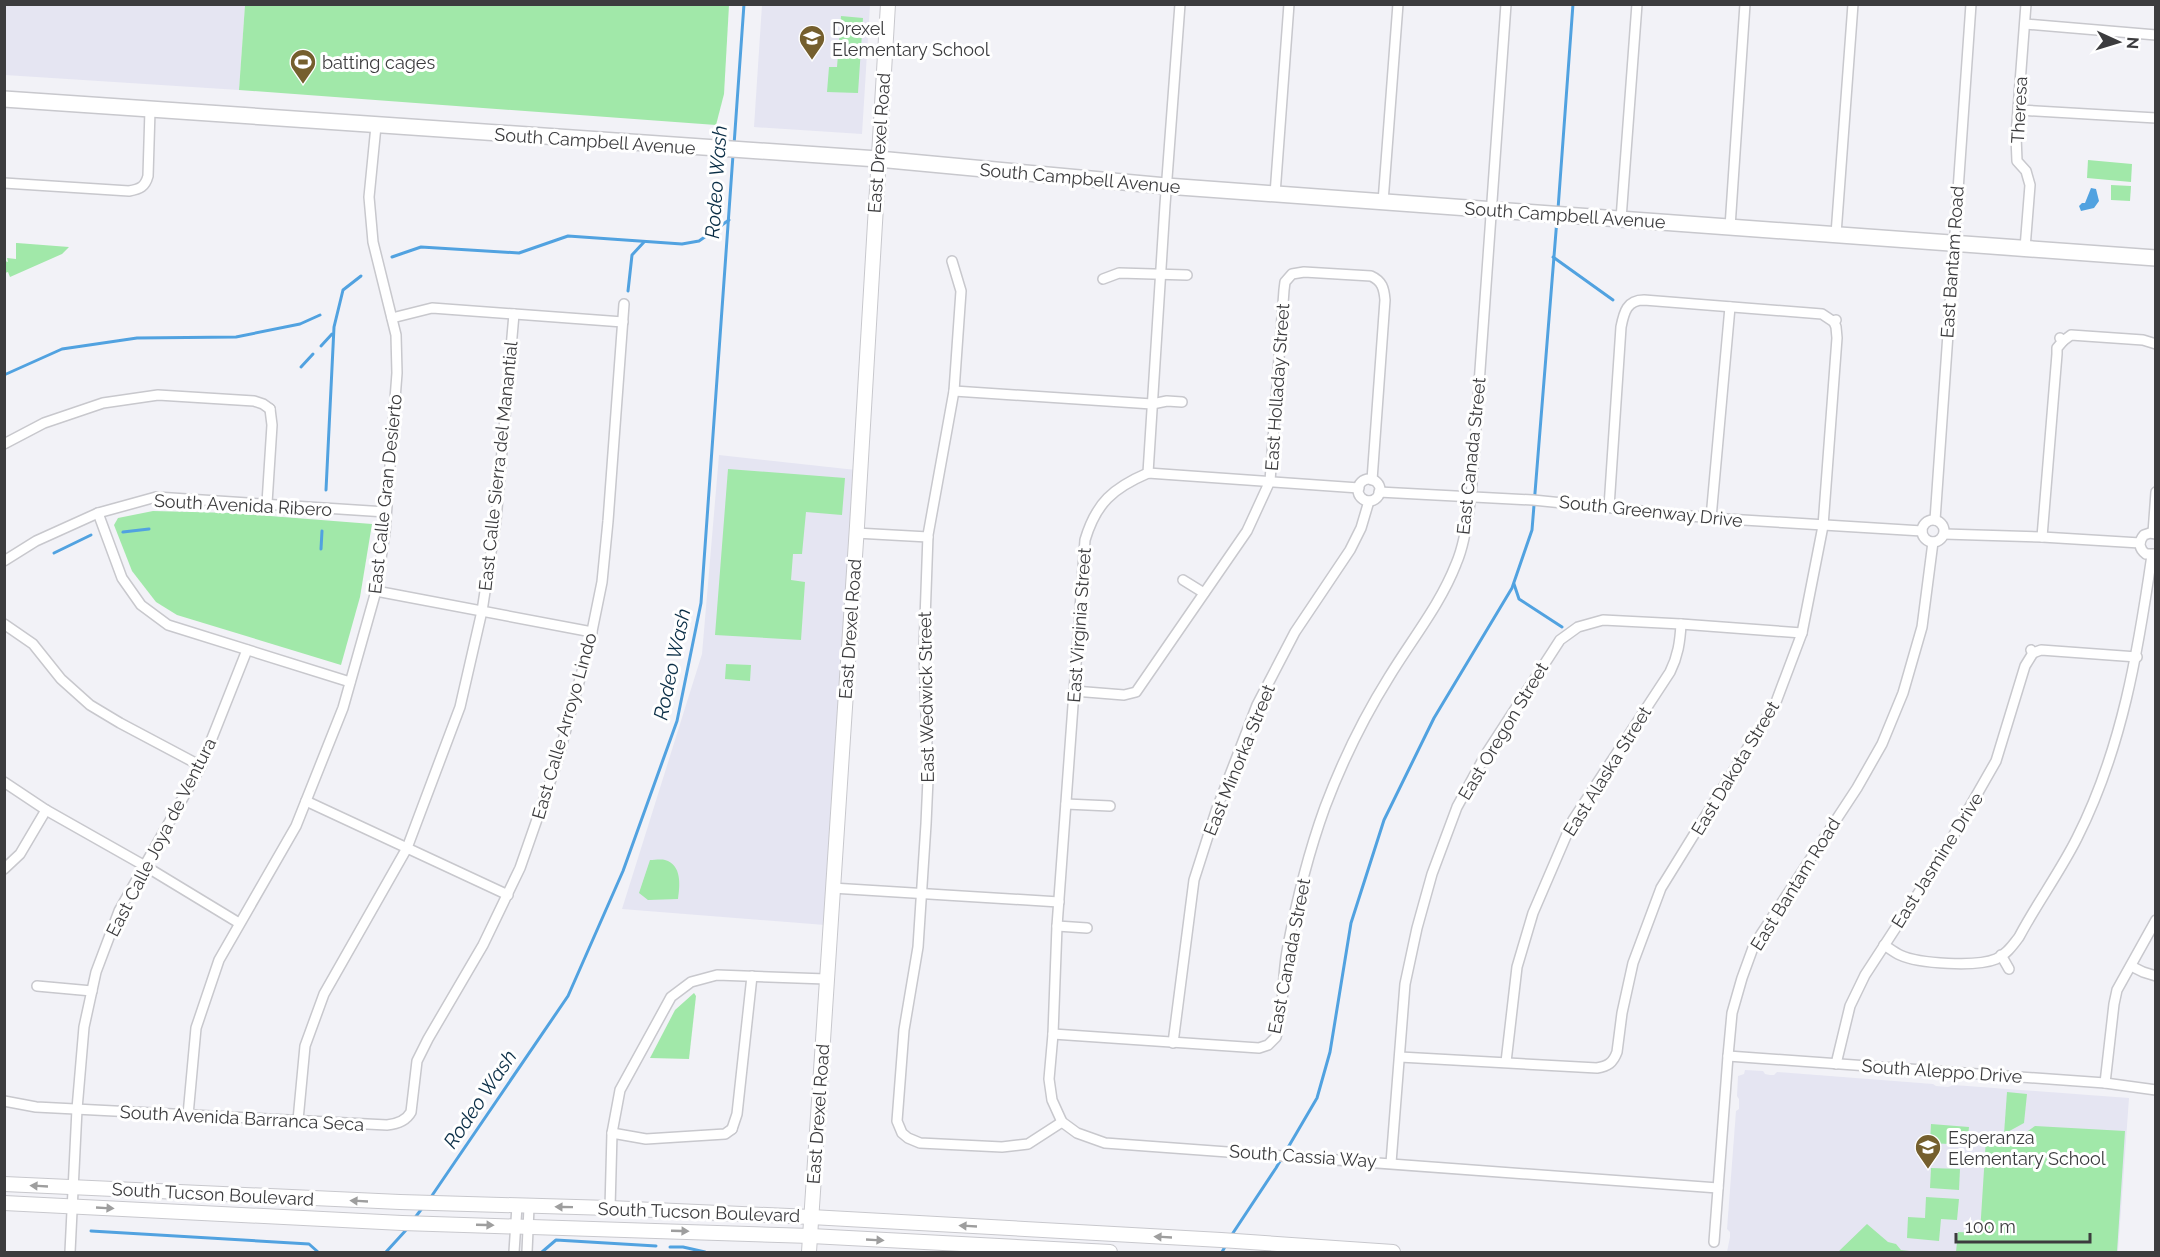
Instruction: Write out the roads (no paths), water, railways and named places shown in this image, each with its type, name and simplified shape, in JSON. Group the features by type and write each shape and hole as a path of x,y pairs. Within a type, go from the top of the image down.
{"main road":[{"name":"East Drexel Road","path":"809,1252 888,4"},
{"name":"South Campbell Avenue","path":"4,99 878,159 1166,186 2156,258"},
{"name":"South Tucson Boulevard","path":"4,1184 523,1207 610,1208 812,1217 1241,1241 1289,1249 1393,1252"},
{"name":"South Tucson Boulevard","path":"4,1203 402,1223 811,1236 1110,1252"}],"street":[{"path":"1180,4 1148,473 1359,488"},
{"path":"1275,194 1290,4"},
{"path":"1383,202 1398,4"},
{"name":"East Canada Street","path":"1173,1043 1259,1048 1270,1047 1276,1037 1287,952 1298,898 1326,807 1374,704 1389,677 1430,616 1458,561 1471,498 1506,4"},
{"path":"1621,219 1637,4"},
{"path":"1730,227 1745,4"},
{"path":"1836,234 1853,4"},
{"name":"East Bantam Road","path":"1935,520 1971,4"},
{"name":"Theresa","path":"2025,248 2030,185 2026,171 2017,162 2016,136 2026,4"},
{"path":"2025,24 2156,35"},
{"path":"4,183 129,192 138,190 145,185 148,176 150,110"},
{"path":"2019,110 2156,118"},
{"name":"East Calle Gran Desierto","path":"188,1115 196,1028 219,960 296,826 343,708 376,591 386,512 397,374 396,335 373,242 369,196 376,126"},
{"name":"East Wedwick Street","path":"952,261 961,291 954,391 928,537 924,657 928,779 918,947 904,1030 897,1121 902,1136 920,1143 1002,1147 1028,1144 1062,1122"},
{"name":"East Holladay Street","path":"1074,691 1124,695 1137,693 1247,531 1270,481 1284,290 1285,282 1292,274 1304,272 1371,276 1378,279 1383,286 1385,300 1372,480"},
{"path":"1103,279 1119,273 1187,275"},
{"path":"1609,507 1622,327 1627,303 1644,300 1730,307 1712,519"},
{"name":"East Calle Arroyo Lindo","path":"406,1119 411,1112 417,1061 483,945 520,868 557,762 592,632 602,582 608,521 624,304"},
{"name":"East Dakota Street","path":"1506,1062 1597,1068 1614,1064 1633,963 1661,888 1776,702 1802,633 1823,526 1837,338 1836,320 1822,314 1730,307"},
{"path":"392,318 432,308 623,322"},
{"name":"East Calle Sierra del Manantial","path":"298,1120 305,1046 324,994 407,848 459,707 482,611 496,520 513,314"},
{"path":"2042,537 2057,348 2061,339 2071,335 2143,340 2156,344"},
{"path":"954,391 1152,404 1167,400 1182,402"},
{"path":"4,444 44,423 103,403 158,395 254,401 272,407 267,503"},
{"name":"East Virginia Street","path":"1062,1122 1052,1101 1049,1079 1057,926 1085,540 1090,523 1100,505 1119,488 1148,473"},
{"path":"1372,480 1379,486 1379,492 1376,499 1369,501 1360,496 1359,488 1364,481 1372,480"},
{"name":"South Greenway Drive","path":"1379,492 1533,500 1712,519 1922,531"},
{"path":"1884,945 1900,955 1917,960 1974,964 1984,963 2001,956 2019,937 2081,828 2115,744 2137,657 2154,554 2143,552 2140,543 2144,536 2154,534 2156,492"},
{"name":"South Avenida Ribero","path":"4,561 36,541 98,513 156,497 386,512"},
{"name":"East Minorka Street","path":"1173,1043 1194,880 1216,811 1257,705 1295,632 1350,550 1361,528 1369,501"},
{"path":"98,513 122,578 141,605 168,625 350,682"},
{"path":"1935,520 1944,527 1944,534 1940,540 1933,542 1927,540 1922,531 1926,523 1935,520"},
{"path":"856,533 928,537"},
{"path":"1944,534 2140,543"},
{"name":"East Bantam Road","path":"1714,1242 1732,1013 1742,978 1754,945 1857,788 1882,744 1903,693 1922,627 1933,542"},
{"path":"1183,580 1204,593"},
{"path":"376,591 592,632"},
{"name":"East Oregon Street","path":"1391,1163 1405,984 1432,874 1457,807 1486,754 1560,640 1578,627 1603,620 1681,624"},
{"path":"4,624 33,644 61,679 90,705 201,766"},
{"path":"1681,624 1802,633"},
{"name":"East Alaska Street","path":"1506,1062 1517,967 1533,913 1573,820 1670,672 1680,646 1681,624"},
{"name":"East Calle Joya de Ventura","path":"70,1252 77,1109 84,1027 96,972 119,911 201,766 247,650"},
{"name":"East Jasmine Drive","path":"1836,1064 1841,1034 1850,1006 1865,975 1936,866 1996,761 2025,666 2032,651 2137,657"},
{"path":"4,782 46,810 239,923"},
{"path":"306,801 508,895"},
{"path":"1066,804 1110,806"},
{"path":"4,869 20,854 46,810"},
{"path":"832,888 1059,902"},
{"path":"2105,1083 2114,1004 2118,990 2156,920"},
{"path":"1057,926 1087,928"},
{"path":"2001,956 2009,969"},
{"path":"2131,966 2156,976"},
{"path":"610,1208 612,1133 620,1090 671,997 691,982 717,975 826,979"},
{"path":"612,1133 646,1139 734,1132 752,976"},
{"path":"37,986 92,991"},
{"path":"1053,1034 1173,1043"},
{"path":"1400,1056 1506,1062"},
{"name":"South Aleppo Drive","path":"1728,1056 2105,1083 2156,1090"},
{"name":"South Avenida Barranca Seca","path":"4,1101 36,1107 387,1125 395,1125 406,1119"},
{"path":"406,1119 412,1128"},
{"name":"South Cassia Way","path":"1062,1122 1084,1136 1105,1143 1718,1188"},
{"path":"523,1207 522,1226 527,1252"},
{"path":"514,1252 522,1226"}],"water":[{"path":"2091,188 2096,189 2099,201 2094,208 2081,211 2079,206 2085,203"}],"waterway":[{"name":"Rodeo Wash","path":"734,145 744,4"},
{"path":"1558,209 1573,4"},
{"name":"Rodeo Wash","path":"431,1197 568,996 623,871 677,721 701,603 733,155"},
{"path":"1231,1236 1276,1168 1317,1098 1330,1052 1351,923 1384,820 1434,718 1512,588 1532,530 1557,219"},
{"path":"392,257 421,247 519,253 568,236 682,244 699,241 729,220"},
{"path":"628,291 632,255 644,242"},
{"path":"1553,257 1613,300"},
{"path":"326,490 334,327 343,290 361,276"},
{"path":"4,375 62,349 137,338 236,337 300,324 320,315"},
{"path":"321,346 332,334"},
{"path":"301,367 313,354"},
{"path":"123,532 149,529"},
{"path":"321,549 322,531"},
{"path":"54,553 91,535"},
{"path":"1514,584 1519,599 1562,627"},
{"name":"Rodeo Wash","path":"414,1219 423,1207"},
{"name":"Rodeo Wash","path":"386,1252 407,1229"},
{"path":"91,1231 309,1244 318,1252"},
{"path":"542,1252 556,1240 656,1246"},
{"path":"1222,1252 1226,1245"},
{"path":"670,1247 683,1247 705,1252"}],"place":[{"name":"Drexel Elementary School","path":"812,61"},
{"name":"batting cages","path":"303,85"},
{"name":"Esperanza Elementary School","path":"1928,1170"}]}
